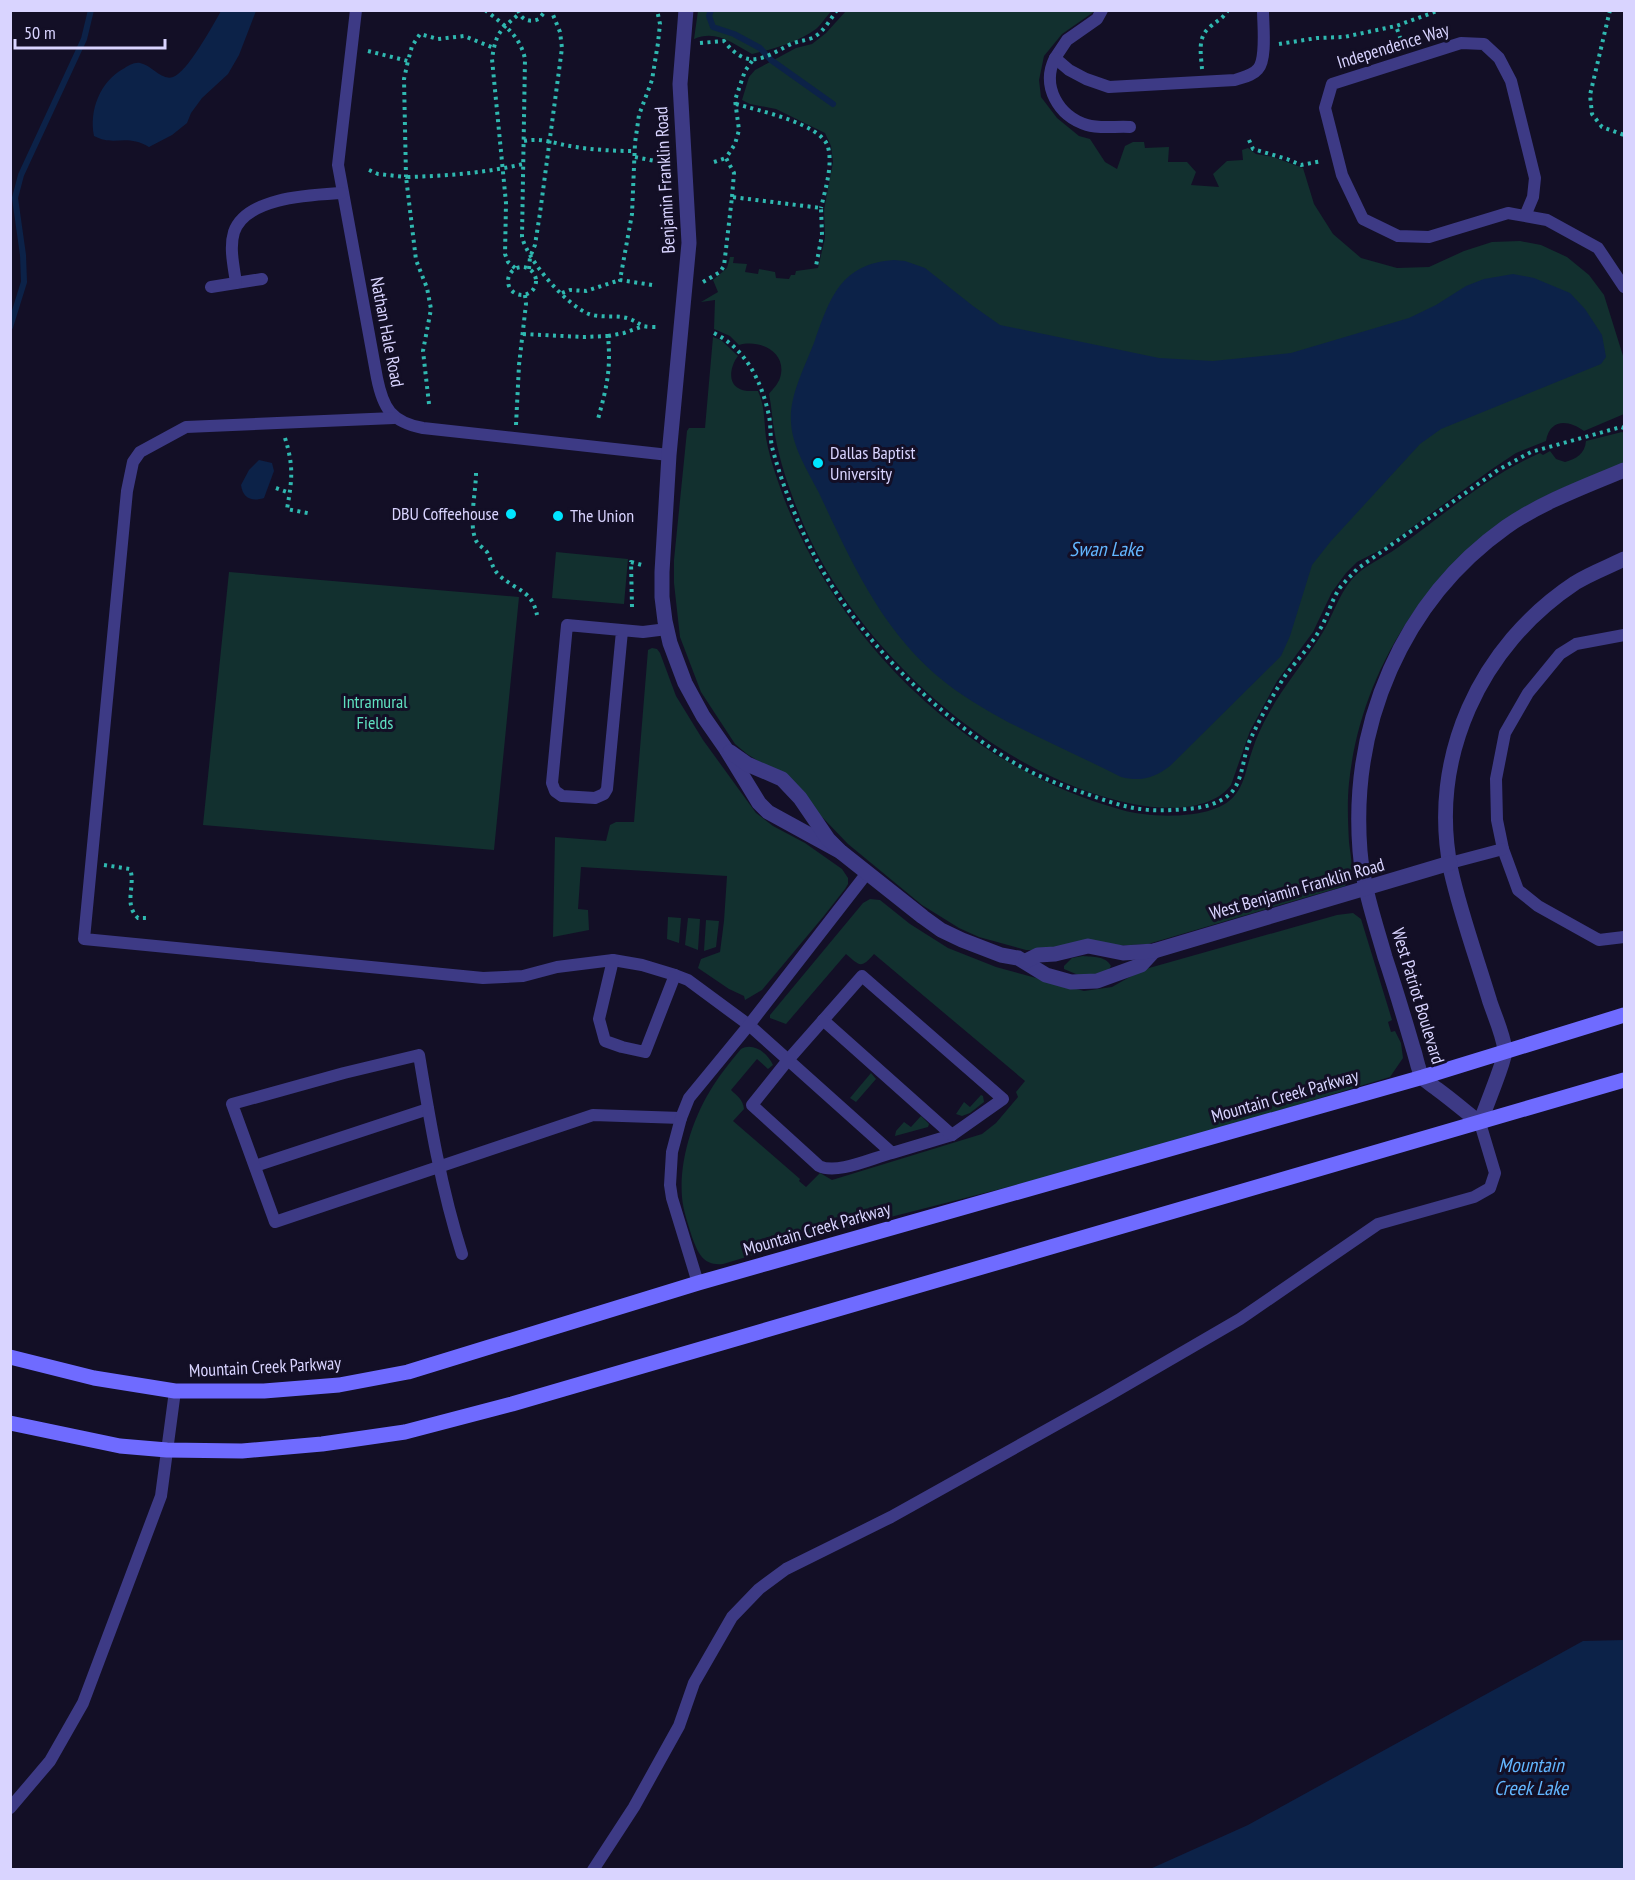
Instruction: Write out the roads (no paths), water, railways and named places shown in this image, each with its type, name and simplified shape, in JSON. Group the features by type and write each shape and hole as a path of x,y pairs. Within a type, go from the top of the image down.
{"main road":[{"name":"Mountain Creek Parkway","path":"10,1357 94,1378 176,1391 264,1391 339,1385 408,1372 698,1283 1423,1077 1624,1016"},
{"path":"10,1423 120,1446 167,1450 242,1451 322,1444 405,1432 535,1398 1624,1080"}],"street":[{"name":"Benjamin Franklin Road","path":"669,455 689,243 681,105 686,10"},
{"name":"West Benjamin Franklin Road","path":"669,455 662,597 667,629 685,683 703,716 759,803 768,812 841,852"},
{"name":"West Patriot Boulevard","path":"1480,1123 1423,1077 1366,890 1358,818 1363,757 1372,717 1394,660 1410,632 1444,585 1505,528 1543,505 1624,470"},
{"path":"1480,1123 1506,1052 1459,901 1450,863 1446,826 1451,768 1462,720 1484,679 1510,641 1536,613 1576,583 1624,559"},
{"name":"West Benjamin Franklin Road","path":"726,749 747,764 782,779 800,798 828,839 841,852 941,930 1001,955 1026,962 1046,975 1071,981 1097,981 1142,965 1154,951"},
{"name":"West Benjamin Franklin Road","path":"1026,962 1038,955 1054,954 1088,946 1123,953 1154,951 1366,890 1450,863"}],"lane":[{"name":"Nathan Hale Road","path":"356,10 338,165 379,389 386,408 394,418"},
{"path":"1102,10 1097,19 1067,40 1051,66 1049,85 1058,106 1088,126 1130,127"},
{"path":"1055,58 1069,70 1109,87 1235,80 1249,76 1257,70 1263,60 1263,10"},
{"name":"Independence Way","path":"1525,216 1533,197 1535,178 1511,81 1499,58 1484,44 1461,43 1332,84 1325,108 1342,175 1363,219 1398,236 1429,237 1508,213 1547,220 1598,248 1624,287"},
{"path":"236,283 232,249 234,232 249,213 261,206 288,199 342,192"},
{"path":"211,287 262,279"},
{"path":"669,455 423,428 411,426 394,418 186,427 140,452 132,462 127,491 84,939 483,978 524,976 557,967 613,960 642,965 688,980 749,1025 892,1153"},
{"path":"622,631 607,789 604,794 595,798 562,796 555,791 552,783 567,625 643,632 667,629"},
{"path":"1624,635 1576,644 1560,654 1528,693 1504,733 1496,779 1497,819 1503,849 1518,890 1538,906 1599,940 1624,937"},
{"path":"1450,863 1503,849"},
{"path":"698,1283 675,1213 670,1185 672,1152 689,1098 867,873"},
{"path":"613,960 600,1019 605,1041 622,1047 645,1052 675,975"},
{"path":"862,976 1003,1098 952,1135 838,1169 826,1170 752,1105 823,1020 862,976"},
{"path":"823,1020 952,1135"},
{"path":"462,1254 446,1204 438,1166 419,1055 232,1104 275,1222 438,1166 593,1114 681,1118"},
{"path":"255,1166 428,1109"},
{"path":"593,1869 616,1837 679,1726 694,1683 732,1617 759,1589 786,1569 891,1517 1094,1404 1240,1319 1378,1224 1474,1197 1490,1188 1495,1173 1480,1123"},
{"path":"10,1808 50,1761 83,1703 161,1496 176,1391"}],"water":[{"path":"221,11 256,11 239,55 228,74 202,98 187,123 172,135 149,147 133,141 108,140 94,136 95,107 108,81 131,64 138,63 144,64 164,77 169,78 179,74 199,48"},
{"name":"Swan Lake","path":"894,260 925,268 1000,325 1159,358 1213,361 1291,353 1409,318 1436,305 1466,286 1484,279 1513,274 1534,278 1570,293 1585,309 1602,335 1606,357 1601,364 1441,429 1420,444 1331,541 1312,565 1290,636 1281,656 1170,766 1147,778 1135,779 1121,777 1031,734 966,697 924,664 904,642 871,596 801,459 792,431 793,401 799,380 833,296 850,275 876,263"},
{"path":"259,460 272,463 274,471 264,498 252,499 246,496 241,485 249,470"},
{"name":"Mountain Creek Lake","path":"1624,1640 1624,1869 1150,1869 1248,1825 1583,1641"}],"waterway":[{"path":"10,327 24,282 23,255 15,198 21,175 84,39 91,10"},
{"path":"711,10 709,16 713,27 734,34 760,48 771,60 833,104"}],"place":[{"name":"Dallas Baptist University","path":"818,463"},
{"name":"DBU Coffeehouse","path":"511,514"},
{"name":"The Union","path":"558,516"}],"park label":[{"name":"Intramural Fields","path":"375,712"}]}
